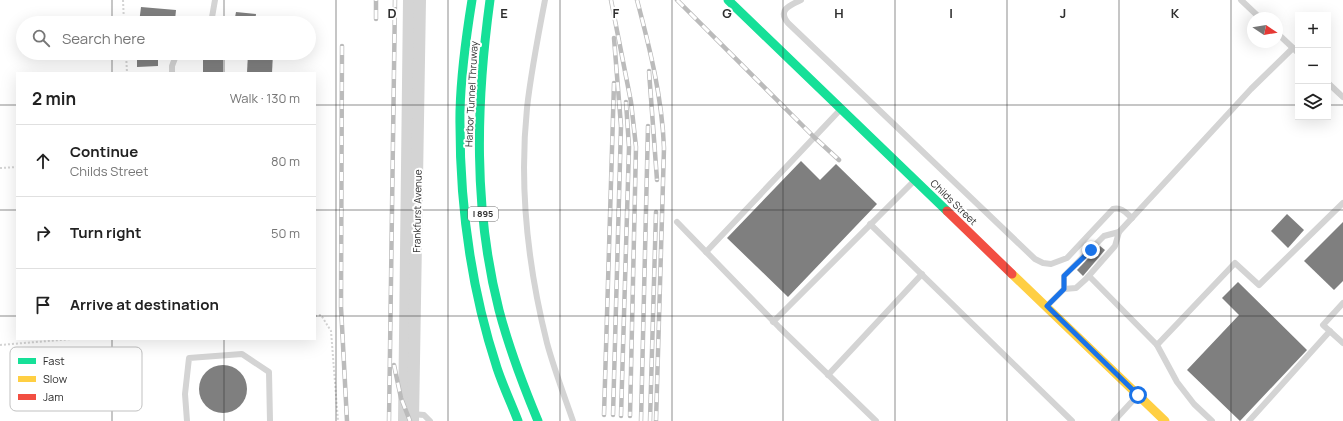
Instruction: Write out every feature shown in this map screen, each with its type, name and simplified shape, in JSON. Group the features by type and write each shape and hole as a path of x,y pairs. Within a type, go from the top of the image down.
{"main road":[{"name":"Harbor Tunnel Thruway","path":"472,0 464,49 460,111 461,159 465,205 470,250 481,310 495,364 518,421"},
{"name":"Harbor Tunnel Thruway","path":"490,0 481,75 478,138 481,195 486,243 493,285 503,324 538,421"},
{"name":"Childs Street","path":"730,2 1165,421"}],"street":[{"name":"Frankfurst Avenue","path":"408,417 409,0"},
{"name":"Frankfurst Avenue","path":"408,417 420,0"}],"lane":[{"path":"212,16 215,0"},
{"path":"545,0 532,71 527,109 525,148 526,227 535,287 548,344 573,421"},
{"path":"730,2 741,0"},
{"path":"801,0 786,9 784,18 1035,259 1043,263 1051,264 1067,258 1113,209 1117,208 1122,210 1132,218"},
{"path":"1241,0 1254,12"},
{"path":"1047,306 1064,289 1076,288 1089,276 1115,246 1119,232 1251,89 1293,48 1283,39"},
{"path":"172,72 174,60"},
{"path":"1329,84 1343,98"},
{"path":"706,252 841,108"},
{"path":"773,322 915,180"},
{"path":"1157,345 1235,263 1259,285 1343,203"},
{"path":"677,222 773,322 876,421"},
{"path":"870,224 1072,421"},
{"path":"1064,289 1064,276 1104,236 1119,232"},
{"path":"828,374 922,274"},
{"path":"1089,276 1157,345 1177,382 1194,404 1212,421"},
{"path":"1343,303 1323,325 1343,343"},
{"path":"1249,421 1330,331"},
{"path":"187,421 186,394 189,358 242,354 269,372 270,421"},
{"path":"1114,421 1138,395"},
{"path":"408,417 424,415 430,421"}],"path":[{"path":"123,0 124,16"},
{"path":"126,60 127,72"},
{"path":"0,168 16,166"},
{"path":"316,316 321,315 331,331 338,421"},
{"path":"0,345 60,340"}],"building":[{"path":"141,7 176,10 175,16 140,16"},
{"path":"236,12 256,14 256,16 235,16"},
{"path":"137,60 158,60 158,66 137,67"},
{"path":"203,60 223,60 223,72 203,72"},
{"path":"248,60 273,60 272,72 247,72"},
{"path":"801,161 820,180 836,164 877,204 788,297 727,238"},
{"path":"1287,214 1304,230 1288,248 1271,231"},
{"path":"1343,222 1343,281 1334,290 1304,261"},
{"path":"1100,246 1105,250 1083,276 1077,270"},
{"path":"1238,282 1307,350 1240,421 1187,370 1239,315 1222,298"},
{"path":"223,365 232,367 240,372 245,380 247,389 245,398 240,406 232,411 223,413 214,411 206,406 201,398 199,389 201,380 206,372 214,367"}],"railway":[{"path":"376,0 376,19"},
{"path":"389,421 395,0"},
{"path":"611,0 631,102 636,147 630,416"},
{"path":"637,0 651,55 658,92 664,148 656,421"},
{"path":"677,0 814,137 839,160"},
{"path":"613,415 621,126 614,38"},
{"path":"342,46 341,307 347,421"},
{"path":"649,71 657,180"},
{"path":"604,415 614,83"},
{"path":"621,416 629,147 626,102"},
{"path":"641,421 648,126"},
{"path":"650,421 656,212"},
{"path":"394,365 401,398 410,421"}],"traffic: fast":[{"path":"472,0 461,83 460,143 464,208 473,273 488,337 499,375 518,421"},
{"path":"490,0 485,39 480,116 481,194 485,233 499,310 507,338 538,421"},
{"path":"728,0 947,211"}],"traffic: slow":[{"path":"1012,274 1165,421"}],"traffic: jam":[{"path":"947,211 1012,274"}],"route":[{"path":"1091,250 1064,276 1064,289 1047,306 1138,395"}]}
